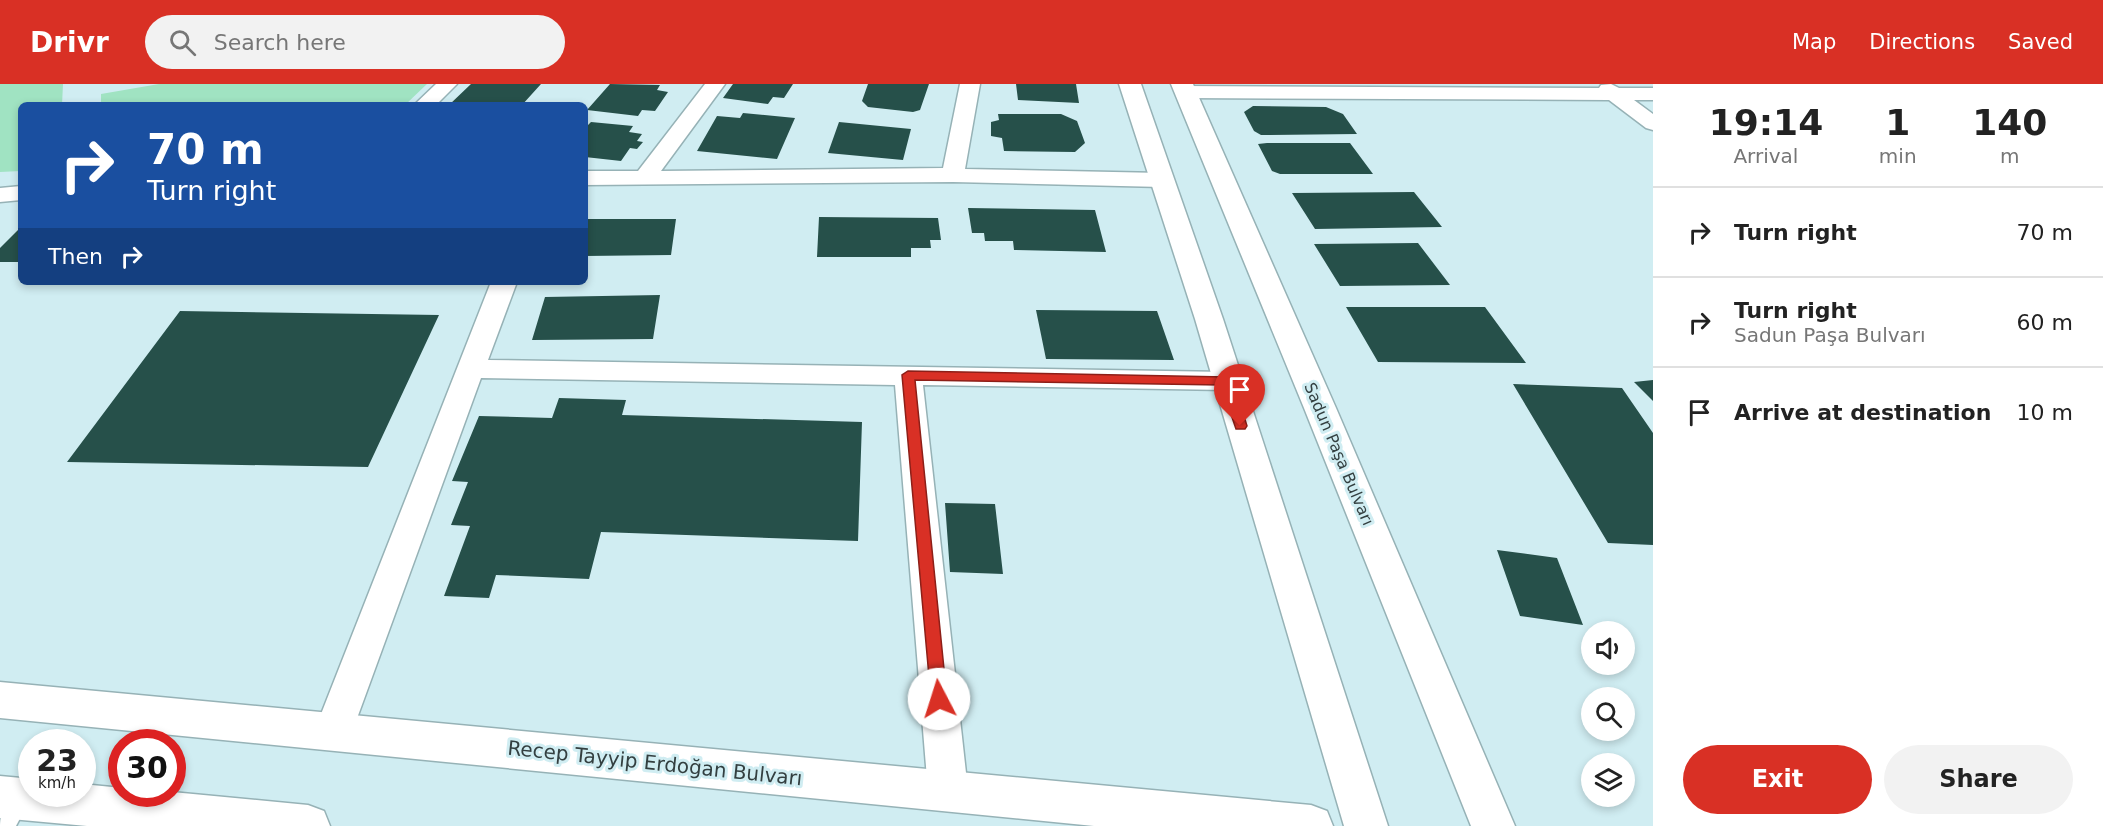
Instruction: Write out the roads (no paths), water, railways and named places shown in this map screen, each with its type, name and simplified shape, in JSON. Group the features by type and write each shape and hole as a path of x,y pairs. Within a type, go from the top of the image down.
{"main road":[{"path":"1130,84 1209,319 1366,826"},
{"name":"Sadun Paşa Bulvarı","path":"1183,88 1320,408 1493,826"},
{"name":"Recep Tayyip Erdoğan Bulvarı","path":"0,700 1311,826"},
{"path":"8,807 308,826"}],"street":[{"path":"427,102 447,84"},
{"path":"645,177 715,84"},
{"path":"953,175 970,84"},
{"path":"1183,88 1608,88 1653,94"},
{"path":"1608,88 1653,124"},
{"path":"588,178 953,175 1162,180"},
{"path":"333,732 503,285"},
{"path":"470,369 1227,381"},
{"path":"908,375 948,791"}]}
